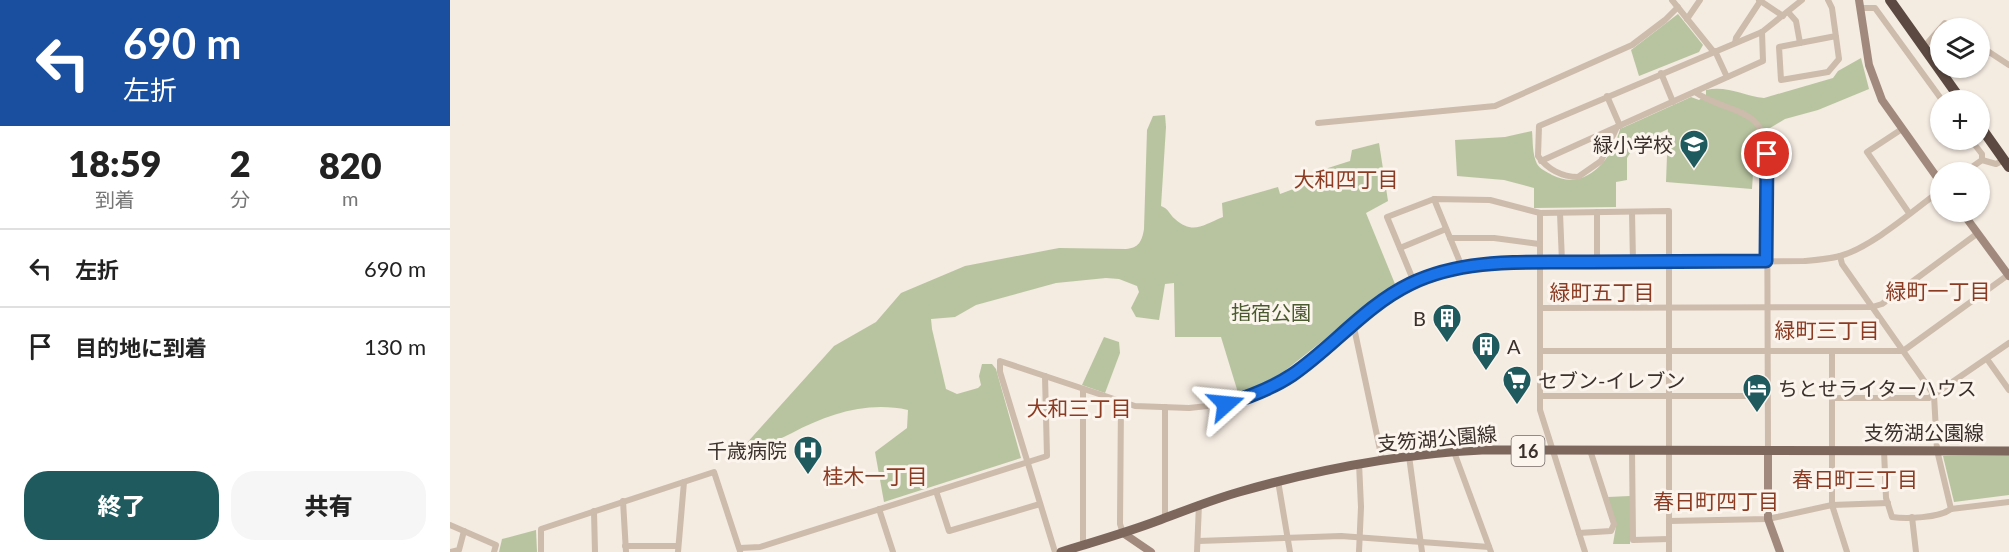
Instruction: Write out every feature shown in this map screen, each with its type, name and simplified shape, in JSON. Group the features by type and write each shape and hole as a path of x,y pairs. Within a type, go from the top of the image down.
{"highway":[{"path":"1890,0 1954,90"},
{"path":"1990,140 2008,165"}],"main road":[{"name":"支笏湖公園線","path":"1061,552 1123,533 1199,504 1278,481 1359,463 1409,456 1454,452 1590,450 2009,451"}],"street":[{"path":"1672,0 1714,51 1727,77"},
{"path":"1687,19 1700,0"},
{"path":"1735,43 1760,0 1796,21 1800,43"},
{"path":"1607,96 1618,126 1600,161 1592,169 1578,177 1562,175 1541,161 1538,156 1539,126 1607,96 1661,73 1762,32 1802,0"},
{"path":"1828,0 1832,8 1836,36 1839,58 1828,72 1781,81 1779,47 1836,36"},
{"path":"1930,168 1882,100 1874,82 1859,4 1875,8 1935,90"},
{"path":"1318,123 1495,106 1632,45 1678,7"},
{"path":"1541,161 1763,61 1762,32"},
{"path":"1923,48 1930,40"},
{"path":"1990,53 2009,65"},
{"path":"1661,73 1673,102"},
{"path":"1695,92 1708,101 1742,112 1753,119 1764,134 1767,154 1768,519 1780,552"},
{"path":"1902,129 1867,152 1909,213"},
{"path":"1979,150 1982,160"},
{"path":"1982,160 2008,165"},
{"path":"1055,552 1026,462 1000,372 1000,362 1135,406 1226,404 1255,395 1292,375 1390,294 1430,275 1462,267 1539,263 1804,261 1840,256 1868,243 1930,198"},
{"path":"1434,199 1462,267"},
{"path":"1414,282 1386,217 1434,199 1490,200 1540,213 1669,211 1669,552"},
{"path":"1597,212 1597,262"},
{"path":"1632,212 1633,262"},
{"path":"1540,213 1540,410 1585,552"},
{"path":"1560,213 1562,262"},
{"path":"1540,351 1903,351 2009,276 1970,222"},
{"path":"1400,248 1446,229"},
{"path":"1540,308 1872,307 1881,304 1978,233"},
{"path":"1450,238 1494,238 1539,244"},
{"path":"1840,256 1842,264 1934,395 1937,450 1951,509"},
{"path":"1353,323 1382,459"},
{"path":"1832,398 1929,398 2009,343"},
{"path":"1832,351 1832,505 1847,552"},
{"path":"1987,359 2009,390"},
{"path":"541,552 541,530 714,472 740,550 760,547 1047,456 1045,376"},
{"path":"1083,389 1083,545"},
{"path":"1540,396 1767,396"},
{"path":"1121,402 1120,524 1123,533 1151,552"},
{"path":"1165,407 1165,518"},
{"path":"1579,533 1611,531 1614,524 1590,450"},
{"path":"1632,450 1633,540 1669,539"},
{"path":"1884,450 1888,503 1892,517 1945,513 1951,509 2009,502"},
{"path":"1198,541 1331,536 1421,543 1457,549 1490,550 1454,452"},
{"path":"1409,456 1422,552"},
{"path":"1359,463 1361,507 1359,552"},
{"path":"1278,481 1290,552"},
{"path":"623,501 625,549 678,549 684,482"},
{"path":"936,491 950,531 1040,504"},
{"path":"1669,521 1768,519 1832,505 1888,503"},
{"path":"1197,552 1199,504"},
{"path":"879,509 893,551 885,552"},
{"path":"594,511 595,552"},
{"path":"1912,517 1916,552"},
{"path":"450,525 496,545 494,552"},
{"path":"450,552 459,550 464,531"}],"green space":[{"path":"1678,14 1703,45 1699,52 1639,76 1631,50"},
{"path":"1861,58 1869,89 1818,110 1785,119 1760,134 1756,141 1751,139 1755,142 1752,189 1666,182 1668,129 1635,145 1627,158 1627,180 1616,182 1616,207 1534,208 1534,188 1504,180 1457,176 1455,140 1505,137 1532,131 1534,156 1538,166 1564,179 1586,176 1604,162 1611,152 1620,129 1691,97 1699,100 1706,95 1706,90 1721,89 1764,98 1833,78 1838,71"},
{"name":"指宿公園","path":"1165,115 1161,206 1181,224 1193,228 1223,217 1222,203 1278,187 1280,194 1320,179 1328,168 1350,161 1352,150 1379,143 1388,201 1366,213 1395,284 1282,373 1239,396 1221,337 1175,337 1174,283 1165,284 1159,320 1136,317 1131,308 1139,292 1137,286 1119,279 1106,278 1056,283 976,305 955,317 931,319 946,389 957,394 978,388 981,385 979,376 982,364 992,364 996,369 1021,458 884,502 875,452 907,428 908,410 878,407 834,415 765,446 736,455 834,346 876,322 901,293 965,266 1059,248 1126,249 1137,245 1144,229 1147,130 1153,116"},
{"path":"1104,337 1119,342 1120,353 1105,393 1082,385"},
{"path":"2009,455 2009,495 1954,502 1943,456"},
{"path":"1630,496 1630,544 1613,544 1616,526 1608,497"},
{"path":"536,530 537,552 499,552 502,539"}],"place":[{"name":"緑小学校","path":"1694,170"},
{"name":"B","path":"1447,344"},
{"name":"A","path":"1486,372"},
{"name":"セブン-イレブン","path":"1517,406"},
{"name":"ちとせライターハウス","path":"1757,414"},
{"name":"千歳病院","path":"808,476"}],"district":[{"name":"大和四丁目","path":"1346,178"},
{"name":"緑町一丁目","path":"1938,290"},
{"name":"緑町五丁目","path":"1602,291"},
{"name":"緑町三丁目","path":"1827,329"},
{"name":"大和三丁目","path":"1079,407"},
{"name":"桂木一丁目","path":"875,475"},
{"name":"春日町三丁目","path":"1855,478"},
{"name":"春日町四丁目","path":"1716,500"}],"route":[{"path":"1226,404 1255,395 1292,375 1390,294 1446,270 1474,265 1517,263 1766,261 1767,154"}]}
